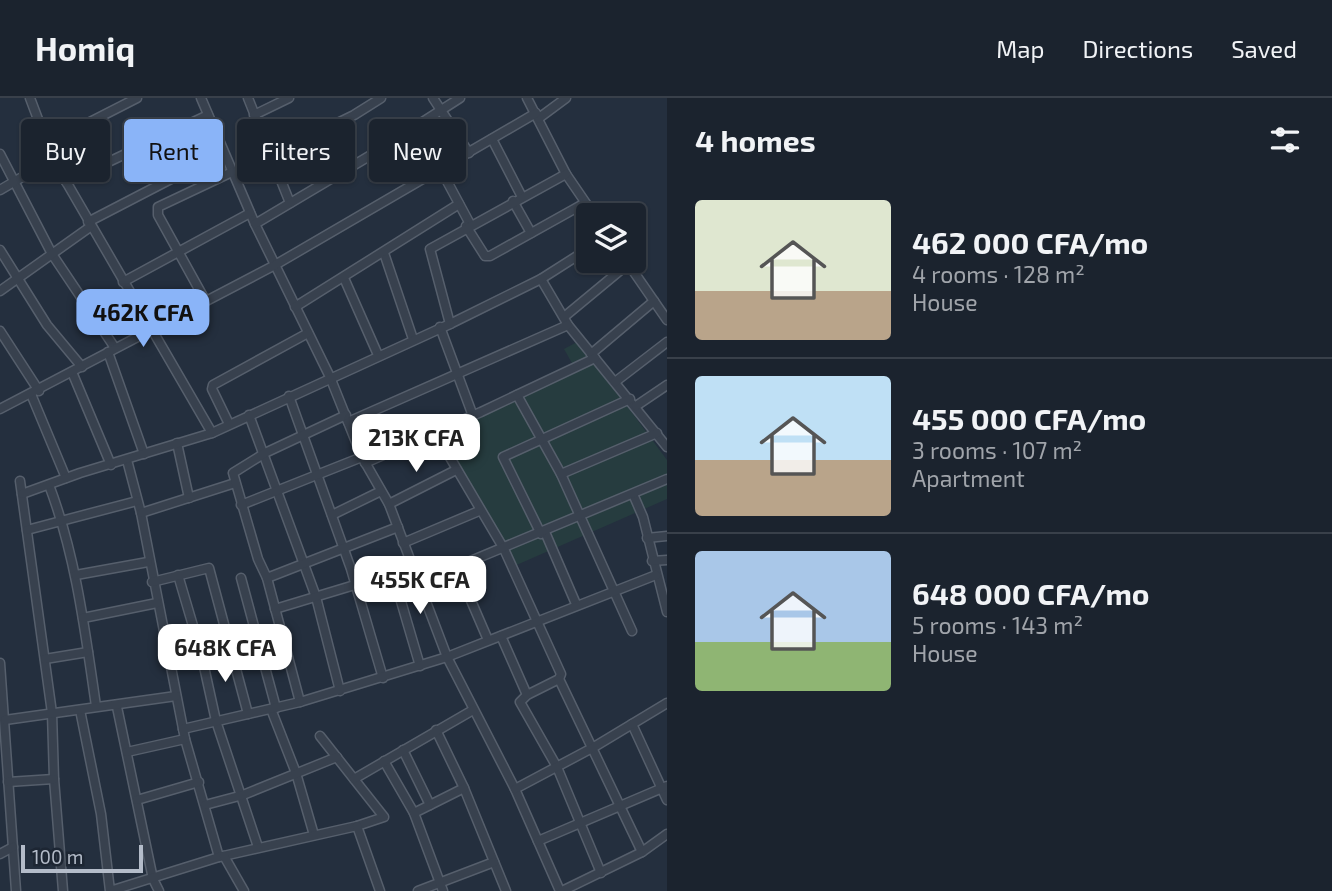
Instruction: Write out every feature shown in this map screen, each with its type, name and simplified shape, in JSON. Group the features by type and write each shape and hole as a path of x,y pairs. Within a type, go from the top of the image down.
{"street":[{"path":"96,119 137,98"},
{"path":"201,98 210,119"},
{"path":"248,98 256,119"},
{"path":"254,115 289,98"},
{"path":"341,119 381,98"},
{"path":"433,98 469,153"},
{"path":"255,224 460,98"},
{"path":"447,182 485,256 585,202 566,174 527,98"},
{"path":"466,155 566,98"},
{"path":"34,99 40,119"},
{"path":"110,161 208,115"},
{"path":"492,139 522,197"},
{"path":"223,152 330,377 363,460 389,504 411,568 447,657 515,789 561,891 642,852 667,834"},
{"path":"0,154 16,180 52,254 112,350 144,454"},
{"path":"205,300 158,215 158,207 232,172"},
{"path":"450,324 429,252 468,225 566,174"},
{"path":"0,190 21,177"},
{"path":"66,182 212,433"},
{"path":"0,290 89,224 167,182"},
{"path":"281,182 290,203"},
{"path":"0,409 35,393 152,327 275,265 420,182"},
{"path":"513,201 531,233"},
{"path":"295,307 459,204"},
{"path":"123,282 250,213"},
{"path":"0,250 52,332 82,367"},
{"path":"384,253 414,339"},
{"path":"22,495 66,478 212,433 450,324 541,279 576,257"},
{"path":"300,702 267,579 241,505 234,471 265,453 456,373 566,321 616,273"},
{"path":"635,273 667,320"},
{"path":"344,278 378,355"},
{"path":"541,279 566,321 663,440 561,474"},
{"path":"241,505 435,432 517,395 593,356 654,301"},
{"path":"440,327 473,416"},
{"path":"1,330 35,393 66,478"},
{"path":"229,424 212,390 213,386 308,333"},
{"path":"615,382 667,342"},
{"path":"72,372 111,465"},
{"path":"576,604 503,457 541,438 633,402 667,385"},
{"path":"517,395 561,474 632,631"},
{"path":"289,396 345,550 383,678"},
{"path":"249,415 265,453 275,492 316,597 340,691"},
{"path":"435,432 479,511 504,549 561,674 559,679 594,747 619,807 642,852"},
{"path":"177,443 189,498"},
{"path":"127,460 141,513 148,562 185,739 221,857 244,891"},
{"path":"389,504 456,470"},
{"path":"418,583 667,479"},
{"path":"20,481 52,713 62,891"},
{"path":"141,513 235,483"},
{"path":"49,485 64,523 76,575 96,706"},
{"path":"332,515 381,491"},
{"path":"633,494 667,612"},
{"path":"27,530 64,523 137,501"},
{"path":"403,543 479,511"},
{"path":"267,579 398,527"},
{"path":"647,538 667,536"},
{"path":"652,561 667,560"},
{"path":"76,575 148,562"},
{"path":"152,582 209,568 248,714"},
{"path":"275,608 411,568"},
{"path":"457,568 488,640"},
{"path":"393,574 420,666"},
{"path":"178,575 201,653 216,721 243,795 258,847"},
{"path":"183,729 274,709 420,666 656,575"},
{"path":"241,578 274,709 314,835"},
{"path":"83,618 157,603"},
{"path":"500,636 527,695"},
{"path":"169,662 258,638"},
{"path":"45,659 88,652"},
{"path":"0,663 5,720 3,764 8,782 16,891"},
{"path":"559,679 527,695 520,702 556,768 601,873"},
{"path":"5,720 96,706 117,707 176,696"},
{"path":"515,789 594,747 667,703"},
{"path":"117,707 153,879 159,891"},
{"path":"80,710 101,814 110,891 258,847 357,826 384,817 320,736"},
{"path":"354,779 473,710"},
{"path":"632,724 664,787 667,800"},
{"path":"436,730 464,788 506,891"},
{"path":"127,752 185,739"},
{"path":"403,750 430,805"},
{"path":"205,805 243,795 337,757"},
{"path":"384,761 414,813 441,887"},
{"path":"8,782 54,779"},
{"path":"137,800 199,782"},
{"path":"538,841 664,787"},
{"path":"414,813 464,788"},
{"path":"0,815 9,808"},
{"path":"357,826 380,891"},
{"path":"0,855 13,847"},
{"path":"418,891 441,887 494,862"}],"green space":[{"path":"579,341 667,460 667,499 512,567 436,432 573,365 564,349"}]}
